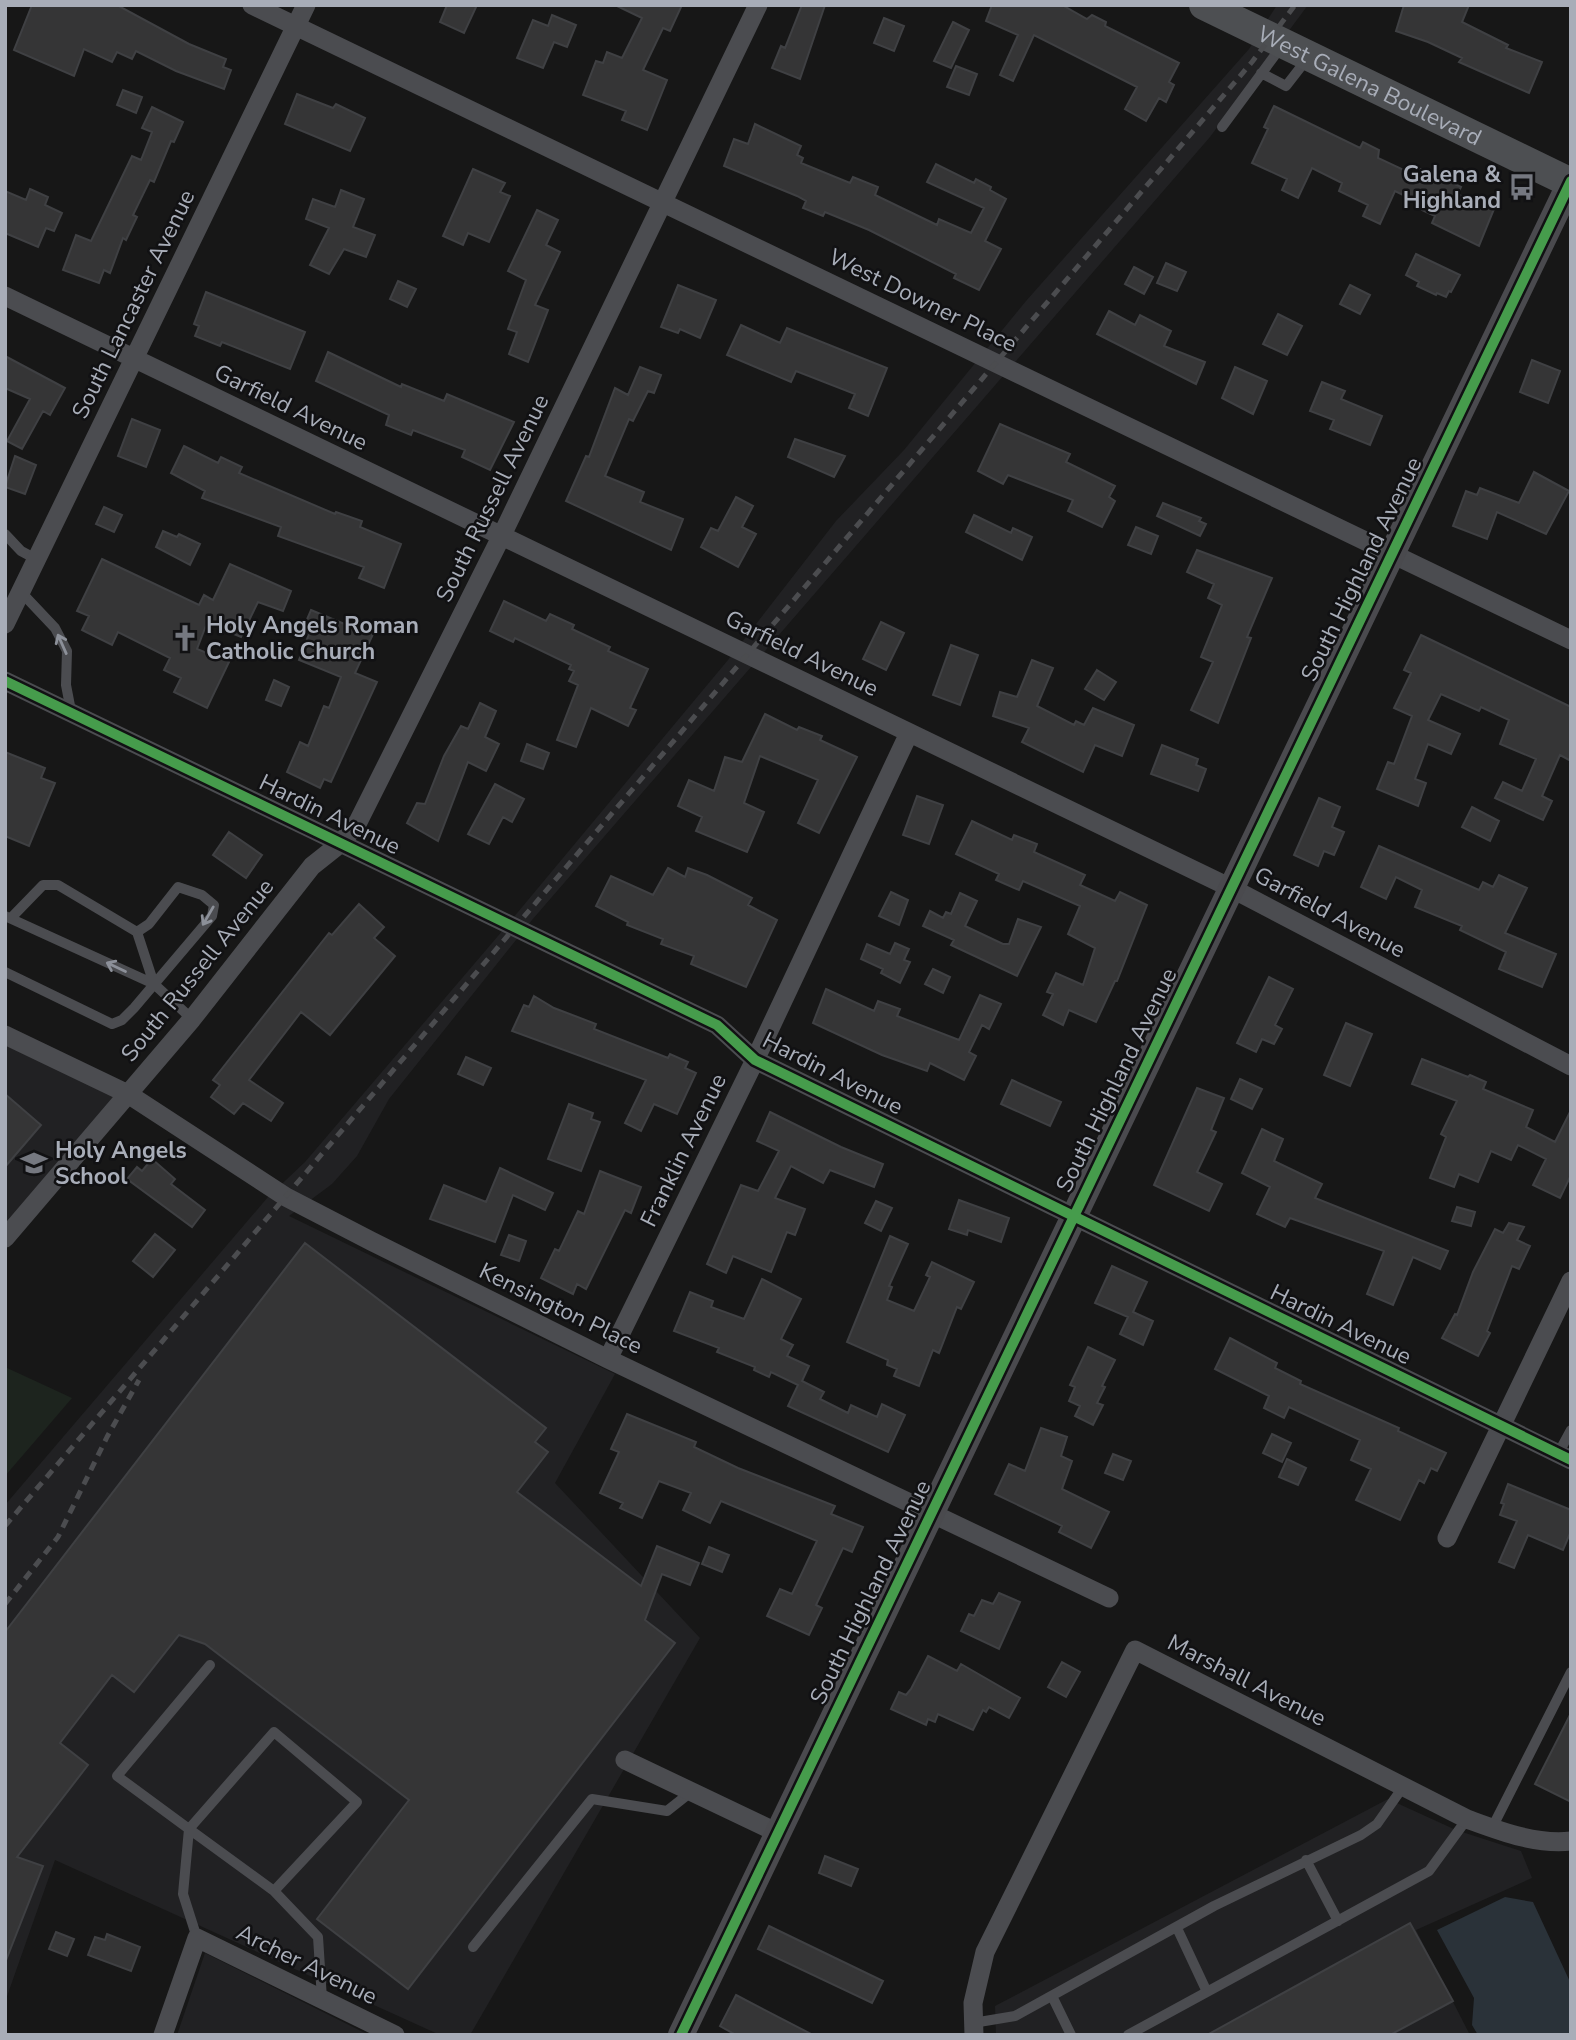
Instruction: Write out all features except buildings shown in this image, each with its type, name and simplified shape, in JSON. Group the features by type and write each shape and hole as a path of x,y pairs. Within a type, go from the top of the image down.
{"main road":[{"name":"West Galena Boulevard","path":"1204,5 1571,182"}],"street":[{"name":"West Downer Place","path":"253,5 1571,640"},
{"name":"South Lancaster Avenue","path":"5,624 306,5"},
{"name":"South Russell Avenue","path":"5,1238 192,1019 312,866 341,844 358,822 502,536 758,5"},
{"name":"South Highland Avenue","path":"681,2035 1571,182"},
{"name":"Garfield Avenue","path":"5,296 1231,888 1571,1066"},
{"name":"Hardin Avenue","path":"5,681 717,1025 755,1060 1564,1457"},
{"name":"Franklin Avenue","path":"608,1359 755,1060 909,733"},
{"name":"Kensington Place","path":"5,1035 128,1094 286,1197 608,1359 1109,1598"},
{"path":"1447,1538 1571,1281"},
{"name":"Marshall Avenue","path":"973,2029 973,2003 985,1952 1135,1650 1467,1819 1554,1843 1571,1841"},
{"path":"625,1760 778,1833"},
{"path":"163,2035 197,1938"},
{"name":"Archer Avenue","path":"197,1938 395,2035"}],"lane":[{"path":"1261,74 1286,86 1296,50"},
{"path":"1223,127 1261,74 1296,50"},
{"path":"5,534 21,551 36,559"},
{"path":"21,592 55,628 67,651 66,685 71,711"},
{"path":"154,984 137,932 58,885 43,885 8,917 154,984 192,1019"},
{"path":"5,972 112,1024 122,1020 154,984 212,916 214,905 202,895 178,887 149,924 137,932"},
{"path":"1564,1457 1571,1430"},
{"path":"210,1665 117,1776 274,1891 318,1937 322,1999"},
{"path":"1492,1828 1571,1672"},
{"path":"197,1938 183,1894 188,1829 274,1732 357,1802 274,1891"},
{"path":"973,2029 1015,2016 1177,1927 1377,1824 1403,1787"},
{"path":"473,1947 592,1799 667,1811 691,1792"},
{"path":"1128,2035 1429,1871 1467,1819"},
{"path":"1306,1860 1338,1921"},
{"path":"1177,1927 1207,1992"},
{"path":"1052,1996 1071,2035"}],"shaded area":[{"path":"1277,5 1308,5 1210,137 532,920 389,1099 357,1156 332,1184 289,1216 615,1374 555,1483 700,1638 470,2035 440,2035 55,1860 5,2002 5,1505 268,1197 305,1162 498,936 728,660 836,521 904,450 1026,301 1249,49"},
{"name":"Holy Angels School","path":"5,1040 121,1096 5,1231"},
{"path":"5,1367 72,1398 5,1476"},
{"path":"1388,1799 1456,1830 1521,1851 1532,1878 1416,1930 1470,2035 996,2035 995,2006"},
{"path":"1505,1897 1533,1902 1571,1984 1571,2035 1478,2035 1472,2025 1474,1998 1437,1930"},
{"path":"205,1953 369,2035 177,2035"}],"railway":[{"path":"5,1526 1252,62 1295,5"},
{"path":"5,1604 58,1537 107,1437 139,1380"}],"cycle path":[{"path":"681,2035 1571,181"},
{"path":"5,681 717,1025 755,1060 1571,1460"}],"place":[{"name":"Galena & Highland","path":"1522,187"},
{"name":"Holy Angels Roman Catholic Church","path":"185,638"},
{"name":"Holy Angels School","path":"34,1163"}]}
